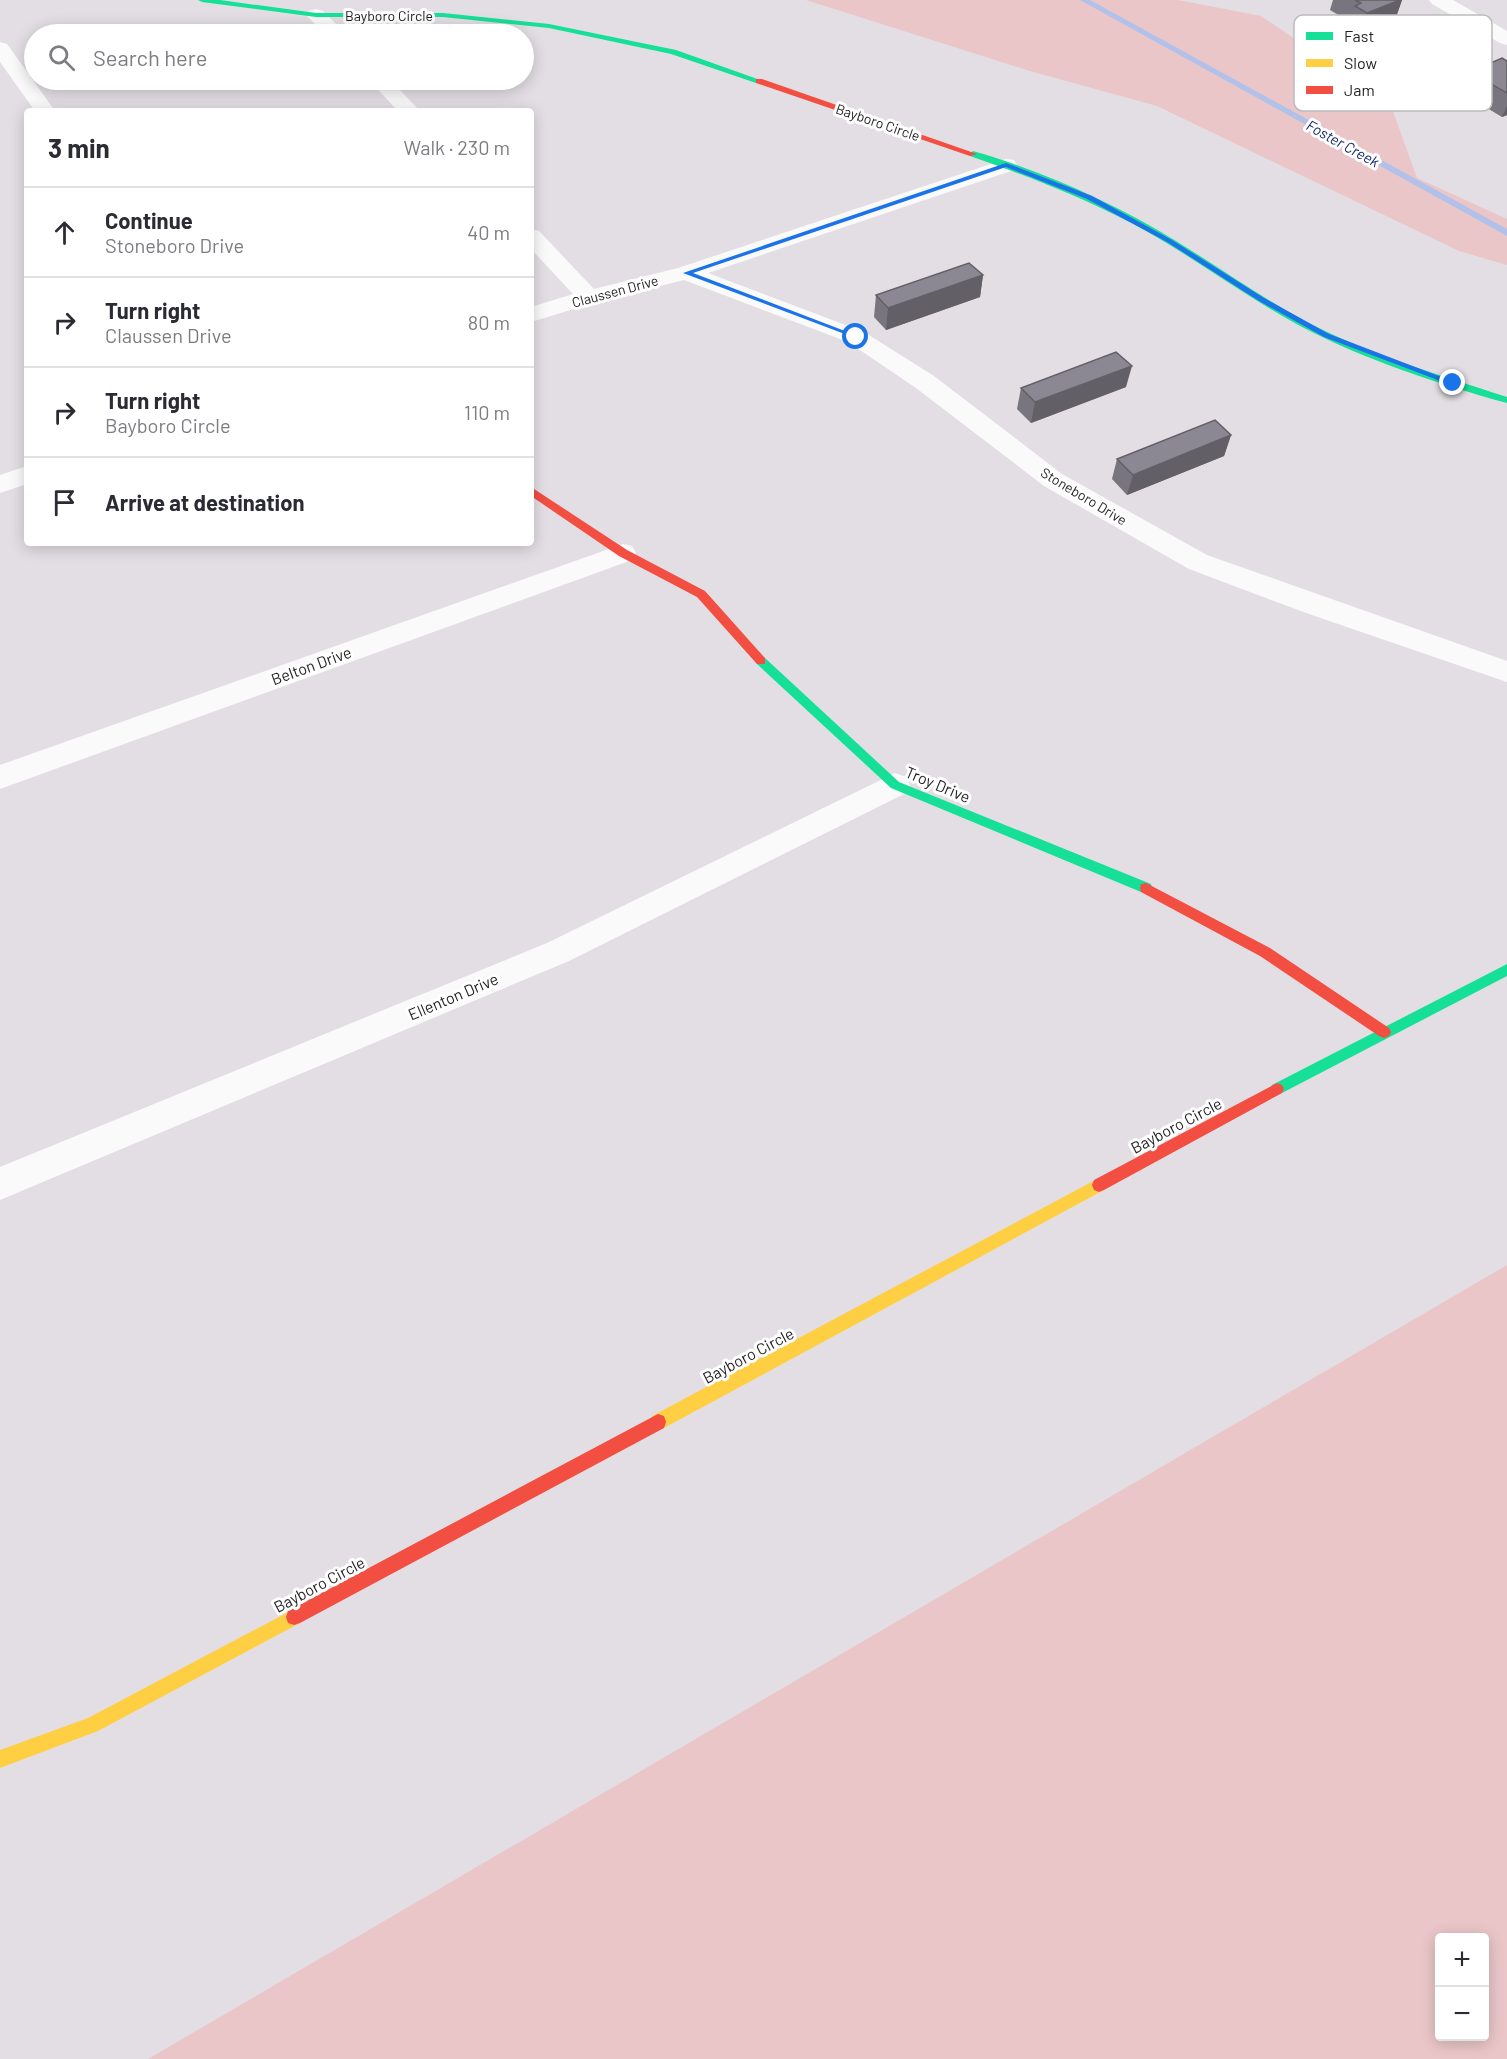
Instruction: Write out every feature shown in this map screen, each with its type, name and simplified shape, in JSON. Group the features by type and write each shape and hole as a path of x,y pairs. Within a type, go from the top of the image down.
{"street":[{"name":"Bayboro Circle","path":"202,0 316,15 455,16 530,24"},
{"path":"1440,0 1466,15"},
{"path":"316,15 325,24"},
{"name":"Bayboro Circle","path":"534,24 673,52 1006,165 1089,197 1170,241 1261,300 1327,335 1453,383 1507,400"},
{"path":"1492,30 1507,39"},
{"path":"0,48 24,82"},
{"path":"30,90 43,108"},
{"path":"389,90 407,108"},
{"name":"Claussen Drive","path":"534,314 589,297 686,273 1006,165"},
{"path":"534,240 589,297"},
{"name":"Stoneboro Drive","path":"686,273 856,337 925,382 1053,480 1198,562 1319,607 1507,672"},
{"path":"0,484 24,476"},
{"name":"Troy Drive","path":"534,493 622,553 701,594 764,665 895,785 1140,885 1265,952 1384,1032"},
{"name":"Belton Drive","path":"0,777 622,553"},
{"name":"Ellenton Drive","path":"0,1184 558,952 895,785"},
{"name":"Bayboro Circle","path":"0,1759 92,1725 1384,1032 1507,970"}],"shaded area":[{"path":"806,0 1178,0 1261,16 1294,38 1294,111 1393,111 1417,178 1507,219 1507,265 1459,251 1157,106 1030,71"},
{"path":"1507,1265 1507,2059 148,2059"}],"building":[{"path":"1355,0 1400,0 1367,13 1355,6 1361,3"},
{"path":"1502,58 1507,61 1507,93 1492,84 1492,62"},
{"path":"969,263 983,275 888,308 876,295"},
{"path":"1116,352 1132,366 1035,402 1021,388"},
{"path":"1215,420 1231,435 1133,475 1117,459"}],"waterway":[{"name":"Foster Creek","path":"1084,0 1507,233"}],"traffic: fast":[{"path":"202,0 316,15 443,15 530,24"},
{"path":"534,24 673,52 759,81"},
{"path":"973,154 1050,182 1124,215 1172,242 1267,303 1327,335 1394,362 1507,400"},
{"path":"761,661 895,785 1146,888"},
{"path":"1277,1089 1507,970"}],"traffic: slow":[{"path":"658,1422 1099,1185"},
{"path":"0,1759 92,1725 294,1617"}],"traffic: jam":[{"path":"759,81 973,154"},
{"path":"534,493 623,553 701,594 761,661"},
{"path":"1146,888 1265,952 1384,1032"},
{"path":"1099,1185 1277,1089"},
{"path":"294,1617 658,1422"}],"route":[{"path":"856,337 686,273 1006,165 1089,197 1170,241 1261,300 1327,335 1453,383"}]}
